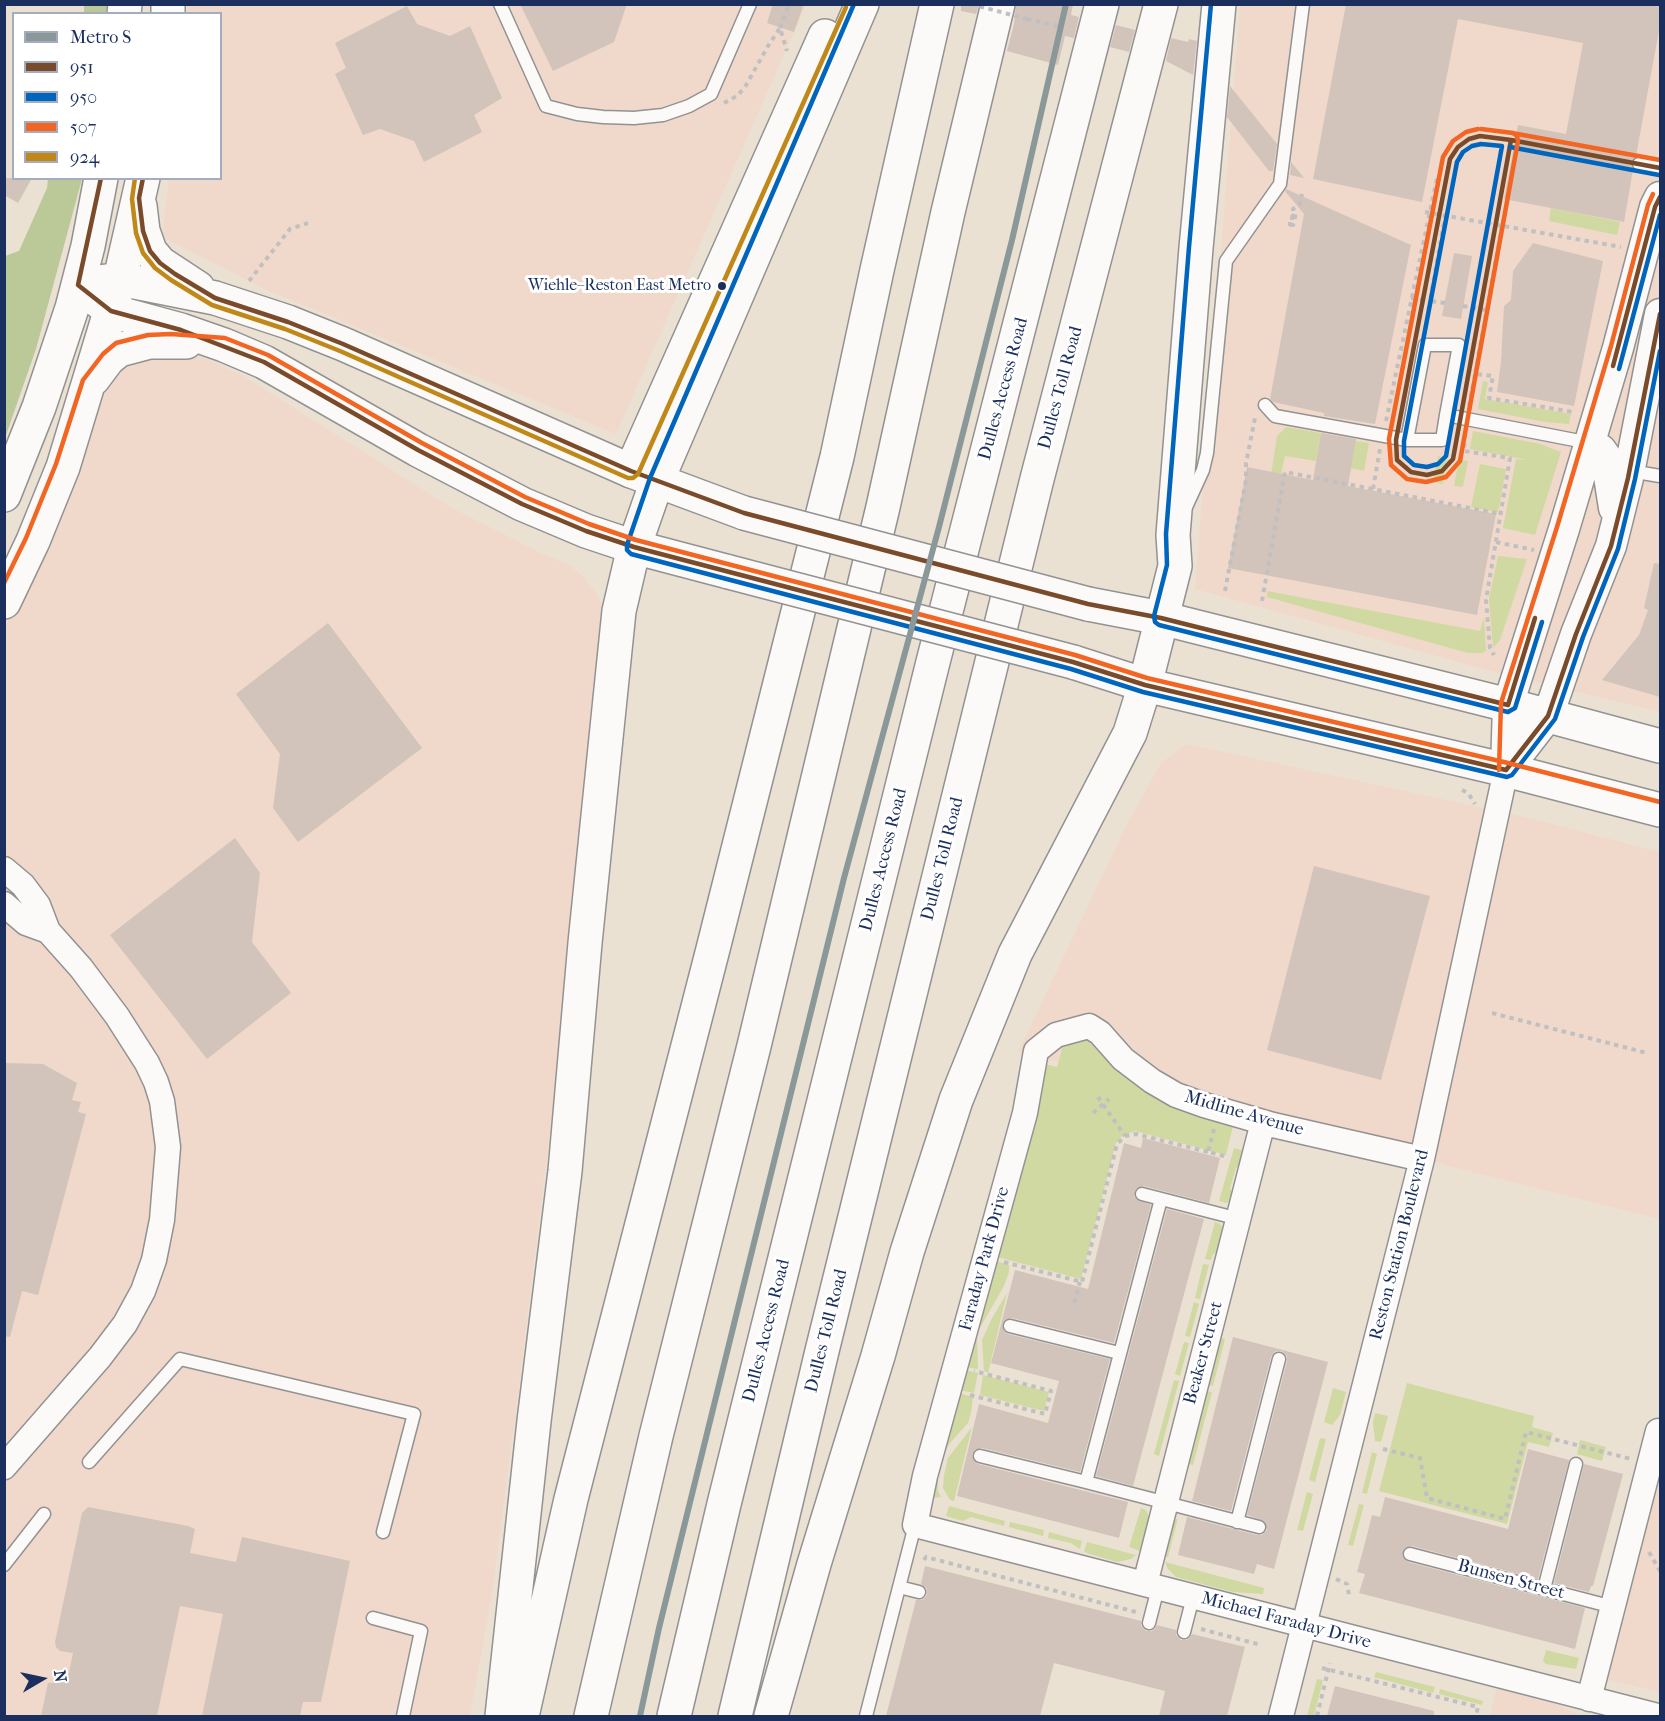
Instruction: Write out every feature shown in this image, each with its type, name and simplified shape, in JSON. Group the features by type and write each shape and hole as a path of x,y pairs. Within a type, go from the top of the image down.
{"main road":[{"path":"502,1716 533,1432 565,1171 585,943 619,611 634,547 644,476 839,4"},
{"path":"644,476 862,4"},
{"path":"522,1716 571,1499 837,458 937,4"},
{"path":"591,1716 653,1448 754,1046 883,507 948,212 998,4"},
{"name":"Dulles Access Road","path":"674,1716 933,662 1102,4"},
{"name":"Dulles Toll Road","path":"735,1716 822,1350 1037,480 1161,4"},
{"path":"771,1716 907,1252 956,1100 1015,954 1130,733 1145,685 1175,566 1173,535 1196,248 1219,4"},
{"path":"4,495 39,407 78,285 101,180"},
{"path":"141,188 143,231 150,251 160,263 175,274 215,298"},
{"path":"4,602 33,541 63,467 120,279 141,188"},
{"path":"78,285 120,279 215,298 288,322 644,476 744,513 1088,604 1161,618 1508,705 1660,746"},
{"path":"78,285 111,311 181,330 264,362 418,450 522,504 586,531 634,547 1073,662 1145,685 1660,810"},
{"path":"90,383 108,359 119,350 133,345 170,341 224,345"}],"street":[{"name":"Reston Station Boulevard","path":"1281,1716 1306,1626 1316,1573 1422,1159 1506,771 1508,705 1590,442 1655,207 1660,197"},
{"path":"1626,318 1660,321"},
{"name":"Reston Station Boulevard","path":"1506,771 1548,716 1576,634 1611,546 1630,471 1660,321"},
{"path":"1590,442 1601,450 1606,458 1618,523"},
{"path":"4,869 24,885 38,905 48,931 81,968 117,1016 147,1063 156,1082 166,1123 166,1175 162,1220 154,1260 143,1291 125,1324 100,1357 4,1467"},
{"path":"4,904 26,923 48,931"},
{"name":"Midline Avenue","path":"1089,1026 1100,1034 1123,1059 1152,1081 1176,1095 1263,1122 1422,1159"},
{"name":"Faraday Park Drive","path":"915,1525 955,1367 1025,1113 1036,1051 1056,1035 1089,1026"},
{"name":"Beaker Street","path":"1152,1586 1165,1502 1263,1122"},
{"path":"1589,1699 1658,1431"},
{"name":"Michael Faraday Drive","path":"915,1525 1658,1716"}],"lane":[{"path":"500,4 546,106 577,114 634,118 663,115 689,106 711,94 750,4"},
{"path":"1173,535 1203,470 1207,453 1226,261 1281,184 1303,4"},
{"path":"1639,164 1660,168"},
{"path":"1265,405 1275,416 1407,440 1442,440 1459,345 1425,345 1407,440"},
{"path":"1446,415 1590,442"},
{"path":"1630,471 1660,476"},
{"path":"1142,1194 1239,1219"},
{"path":"1086,1482 1161,1199"},
{"path":"1010,1326 1119,1353"},
{"path":"88,1462 180,1359 414,1414 383,1532"},
{"path":"1237,1522 1279,1359"},
{"path":"980,1456 1259,1527"},
{"path":"1544,1589 1576,1464"},
{"path":"4,1565 44,1514"},
{"path":"866,1716 915,1525"},
{"name":"Bunsen Street","path":"1410,1554 1613,1607"},
{"path":"1150,1619 1152,1586"},
{"path":"899,1587 915,1591"},
{"path":"1185,1629 1193,1597"},
{"path":"373,1618 421,1632 403,1716"}],"path":[{"path":"720,103 730,102 745,87 780,28 789,4"},
{"path":"971,4 1058,26"},
{"path":"780,28 787,51"},
{"path":"1372,489 1427,213 1437,178"},
{"path":"1288,224 1291,224 1294,213 1296,213 1293,225 1291,225 1292,219 1293,209 1300,204 1302,194"},
{"path":"1427,213 1621,247"},
{"path":"1430,301 1445,216"},
{"path":"247,284 290,229 308,224"},
{"path":"1494,655 1490,648 1486,600 1510,458 1464,451 1474,374 1502,226"},
{"path":"1411,298 1445,303"},
{"path":"1463,306 1486,310"},
{"path":"1474,374 1493,376 1489,398 1577,412"},
{"path":"1226,591 1255,420"},
{"path":"1262,601 1285,472 1501,514"},
{"path":"1496,542 1534,550"},
{"path":"1492,1012 1647,1053"},
{"path":"1098,1097 1125,1136"},
{"path":"1093,1113 1109,1099"},
{"path":"1208,1152 1214,1129"},
{"path":"1074,1303 1080,1282 1082,1282 1117,1144 1125,1136 1136,1134 1228,1157"},
{"path":"985,1257 1080,1282"},
{"path":"949,1390 1045,1414 1051,1391 955,1367"},
{"path":"1383,1449 1420,1458 1427,1498 1505,1519 1526,1432 1634,1460"},
{"path":"915,1591 920,1564 926,1557 1150,1619"},
{"path":"1335,1578 1347,1584 1349,1595"},
{"path":"1185,1629 1262,1645"},
{"path":"1317,1716 1330,1663"},
{"path":"1322,1668 1478,1707 1476,1716"}],"shaded area":[{"path":"188,5 806,5 616,434 269,291 162,237 169,180 222,180 222,12 187,12"},
{"path":"1240,5 1660,5 1660,712 1491,671 1195,589"},
{"path":"166,350 204,358 242,375 452,508 569,565 583,576 596,593 604,610 590,795 519,1387 492,1593 470,1716 5,1716 4,629 49,538 101,398 113,374 136,354"},
{"path":"1187,744 1520,816 1660,852 1660,1219 1422,1159 1018,1052 1126,826 1161,763"},
{"path":"1660,1454 1660,1692 1600,1678"},
{"path":"1500,1676 1581,1716 1490,1716"}],"green space":[{"path":"84,5 107,5 106,12 84,12"},
{"path":"48,180 82,180 36,349 5,438 5,256 19,251 47,188"},
{"path":"1551,208 1620,222 1617,235 1549,221"},
{"path":"1483,381 1488,382 1485,399 1571,414 1569,424 1545,422 1478,409"},
{"path":"1286,427 1321,433 1316,461 1285,456 1280,479 1270,481 1277,436"},
{"path":"1473,431 1540,444 1561,452 1535,535 1503,528 1516,459 1528,460 1470,449"},
{"path":"1355,441 1369,443 1364,471 1350,468"},
{"path":"1438,456 1447,458 1443,484 1433,482"},
{"path":"1459,459 1468,461 1463,487 1454,486"},
{"path":"1480,464 1506,469 1498,512 1471,507"},
{"path":"1498,556 1527,559 1500,640 1493,648 1489,599"},
{"path":"1267,591 1480,631 1484,617 1486,651 1468,653 1267,597"},
{"path":"1075,1040 1085,1040 1097,1048 1116,1068 1155,1097 1168,1104 1233,1126 1226,1155 1135,1131 1122,1136 1116,1143 1081,1279 997,1257 1041,1096 1045,1064 1057,1067 1062,1049 1056,1046"},
{"path":"1234,1148 1245,1151 1241,1164 1236,1168 1230,1188 1233,1195 1226,1203 1219,1201"},
{"path":"1215,1222 1223,1229 1219,1251 1213,1254 1211,1260 1205,1259"},
{"path":"996,1261 1009,1265 1009,1272 1004,1286 977,1333 978,1369 965,1367"},
{"path":"1203,1264 1209,1265 1200,1299 1195,1298"},
{"path":"1007,1293 988,1373 984,1371 982,1340"},
{"path":"1194,1302 1199,1304 1190,1337 1185,1336"},
{"path":"1220,1338 1225,1339 1213,1386 1208,1385"},
{"path":"1184,1342 1189,1343 1180,1376 1175,1374"},
{"path":"965,1370 978,1373 974,1393 960,1390"},
{"path":"983,1375 1049,1392 1044,1411 980,1395"},
{"path":"1174,1380 1179,1381 1159,1456 1154,1454"},
{"path":"1407,1383 1534,1416 1532,1427 1553,1433 1549,1447 1528,1442 1507,1524 1379,1491"},
{"path":"1333,1388 1346,1392 1340,1415 1332,1425 1324,1422"},
{"path":"1206,1391 1212,1392 1193,1465 1187,1464"},
{"path":"958,1393 973,1397 971,1413 968,1423 950,1443 943,1455 938,1473 938,1491 941,1497 931,1498"},
{"path":"1375,1413 1388,1416 1381,1442 1375,1441 1373,1423"},
{"path":"972,1427 954,1501 950,1500 943,1488 948,1458"},
{"path":"1320,1438 1326,1439 1315,1482 1309,1480"},
{"path":"1580,1440 1606,1447 1602,1461 1577,1454"},
{"path":"1372,1452 1377,1454 1367,1494 1362,1493"},
{"path":"1307,1492 1313,1494 1303,1531 1297,1530"},
{"path":"1359,1504 1364,1505 1353,1546 1348,1545"},
{"path":"949,1506 1005,1521 1004,1526 971,1517 963,1521 946,1516"},
{"path":"1141,1508 1146,1510 1149,1517 1140,1551 1129,1547"},
{"path":"1178,1518 1168,1557 1164,1557 1171,1524"},
{"path":"1010,1522 1044,1530 1043,1536 1009,1527"},
{"path":"1049,1532 1082,1541 1080,1549 1071,1543 1048,1538"},
{"path":"1087,1542 1136,1555 1131,1559 1117,1562 1084,1551"},
{"path":"1165,1562 1264,1588 1263,1594 1233,1592 1176,1577"},
{"path":"1546,1650 1579,1658 1576,1669 1546,1664 1543,1661"},
{"path":"1376,1672 1435,1687 1433,1693 1374,1677"},
{"path":"1317,1679 1323,1680 1314,1716 1307,1716"},
{"path":"1440,1689 1483,1701 1482,1705 1439,1694"}],"building":[{"path":"520,4 627,4 614,42 553,71"},
{"path":"773,4 804,4 794,32 767,23"},
{"path":"961,4 979,4 976,14 961,11"},
{"path":"1016,4 1073,4 1071,15 1079,17 1074,38 1065,36 1058,65 1007,51"},
{"path":"1346,4 1660,4 1660,25 1636,156 1631,163 1633,170 1624,222 1504,199 1518,125 1566,134 1583,43 1458,19 1422,202 1313,179"},
{"path":"407,6 417,24 450,36 470,26 502,98 474,115 482,132 424,162 414,141 380,129 363,135 335,74 346,68 335,43"},
{"path":"1116,25 1135,30 1129,52 1110,47"},
{"path":"1171,38 1188,42 1189,39 1197,41 1193,75 1166,61"},
{"path":"1230,86 1277,144 1273,171 1269,171 1227,117"},
{"path":"1291,162 1304,178 1290,175"},
{"path":"4,178 31,180 18,203 4,195"},
{"path":"1286,189 1411,245 1375,424 1324,416 1324,413 1273,402 1270,399 1304,214 1285,191"},
{"path":"1533,243 1603,261 1574,406 1497,392 1504,306 1511,300 1513,271"},
{"path":"1454,253 1472,256 1461,319 1442,316"},
{"path":"1321,433 1356,439 1348,486 1496,514 1477,615 1228,568 1247,467 1313,480"},
{"path":"1654,563 1660,564 1660,697 1602,680 1639,635 1648,610 1644,608"},
{"path":"328,623 422,748 298,842 273,808 280,754 236,694"},
{"path":"235,838 260,873 252,942 291,993 207,1059 110,935"},
{"path":"1314,866 1430,896 1381,1080 1267,1050"},
{"path":"4,1063 43,1064 77,1083 72,1100 81,1102 78,1112 86,1114 38,1295 22,1291 10,1337 4,1336"},
{"path":"1143,1138 1220,1158 1209,1203 1144,1186 1136,1189 1134,1196 1136,1199 1151,1205 1114,1343 1012,1318 1005,1320 1002,1325 1008,1334 1110,1359 1080,1472 982,1448 975,1450 972,1455 978,1464 1128,1502 1119,1538 957,1496 979,1404 1048,1423 1059,1381 991,1363 1015,1270 1088,1289 1124,1143 1141,1148"},
{"path":"1167,1209 1204,1219 1133,1486 1096,1476"},
{"path":"1233,1337 1328,1362 1274,1569 1257,1564 1254,1574 1178,1555 1187,1517 1257,1535 1262,1535 1267,1530 1264,1521 1247,1515 1287,1361 1287,1356 1282,1351 1276,1351 1271,1357 1231,1511 1192,1501"},
{"path":"1528,1449 1569,1460 1538,1579 1412,1546 1405,1548 1402,1556 1408,1562 1585,1608 1575,1649 1359,1593 1365,1574 1357,1572 1372,1515 1380,1517 1385,1497 1508,1529"},
{"path":"1584,1464 1623,1474 1593,1586 1589,1592 1554,1583"},
{"path":"88,1507 195,1529 190,1553 236,1562 242,1537 350,1561 321,1702 303,1702 300,1716 202,1716 223,1614 180,1606 157,1716 41,1716 48,1683 67,1682 73,1653 60,1651 55,1642 82,1513"},
{"path":"925,1566 1141,1621 1141,1626 1146,1631 1152,1631 1157,1625 1176,1630 1176,1635 1181,1640 1187,1640 1192,1634 1245,1647 1227,1716 1159,1716 1165,1691 1054,1663 1040,1716 886,1716 916,1600 922,1600 927,1595 927,1589 921,1584"},
{"path":"1335,1686 1434,1711 1434,1716 1327,1716"}],"metro line":[{"name":"S","path":"640,1716 659,1628 844,878 939,527 1012,240 1066,4"}],"transit line":[{"name":"950","path":"854,4 650,478 627,545 627,550 631,554 1071,669 1143,692 1507,777 1512,775 1555,719 1583,637 1618,549 1635,479 1660,351"},
{"name":"950","path":"1211,4 1166,534 1167,565 1154,616 1155,622 1159,625 1508,712 1515,708 1542,622"},
{"name":"924","path":"135,180 132,199 136,233 143,253 155,268 212,305 285,329 340,351 628,478 633,478 638,474 846,7"},
{"name":"507","path":"1478,129 1466,132 1453,141 1443,157 1389,439 1391,465 1407,479 1426,482 1446,477 1460,461 1518,141 1517,136 1513,133 1481,129"},
{"name":"507","path":"1512,133 1660,160"},
{"name":"951","path":"1480,136 1511,140 1453,459 1442,471 1427,475 1411,472 1397,460 1396,440 1450,159 1458,147 1469,139 1480,136"},
{"name":"951","path":"1511,140 1660,168"},
{"name":"950","path":"1481,144 1502,146 1446,456 1438,464 1427,467 1414,465 1404,456 1404,441 1457,162 1463,152 1472,146 1481,144"},
{"name":"950","path":"1510,147 1659,175"},
{"name":"951","path":"101,180 78,285 111,311 181,330 264,362 418,450 522,504 586,531 634,547 1073,662 1145,685 1506,770 1548,716 1576,634 1611,546 1628,478 1660,314"},
{"name":"951","path":"143,180 139,198 143,231 150,251 160,263 175,274 215,298 288,322 343,344 631,471 744,513 1088,604 1161,618 1508,705 1535,618"},
{"name":"507","path":"1499,770 1501,703 1557,527 1653,194"},
{"name":"951","path":"1613,366 1655,207 1660,197"},
{"name":"950","path":"1619,369 1660,215"},
{"name":"507","path":"4,583 26,538 56,464 83,380 103,354 116,343 148,335 171,334 225,338 268,355 422,443 525,497 589,524 636,540 1075,655 1147,678 1508,763 1660,802"}],"place":[{"name":"Wiehle–Reston East Metro","path":"722,286"}]}
